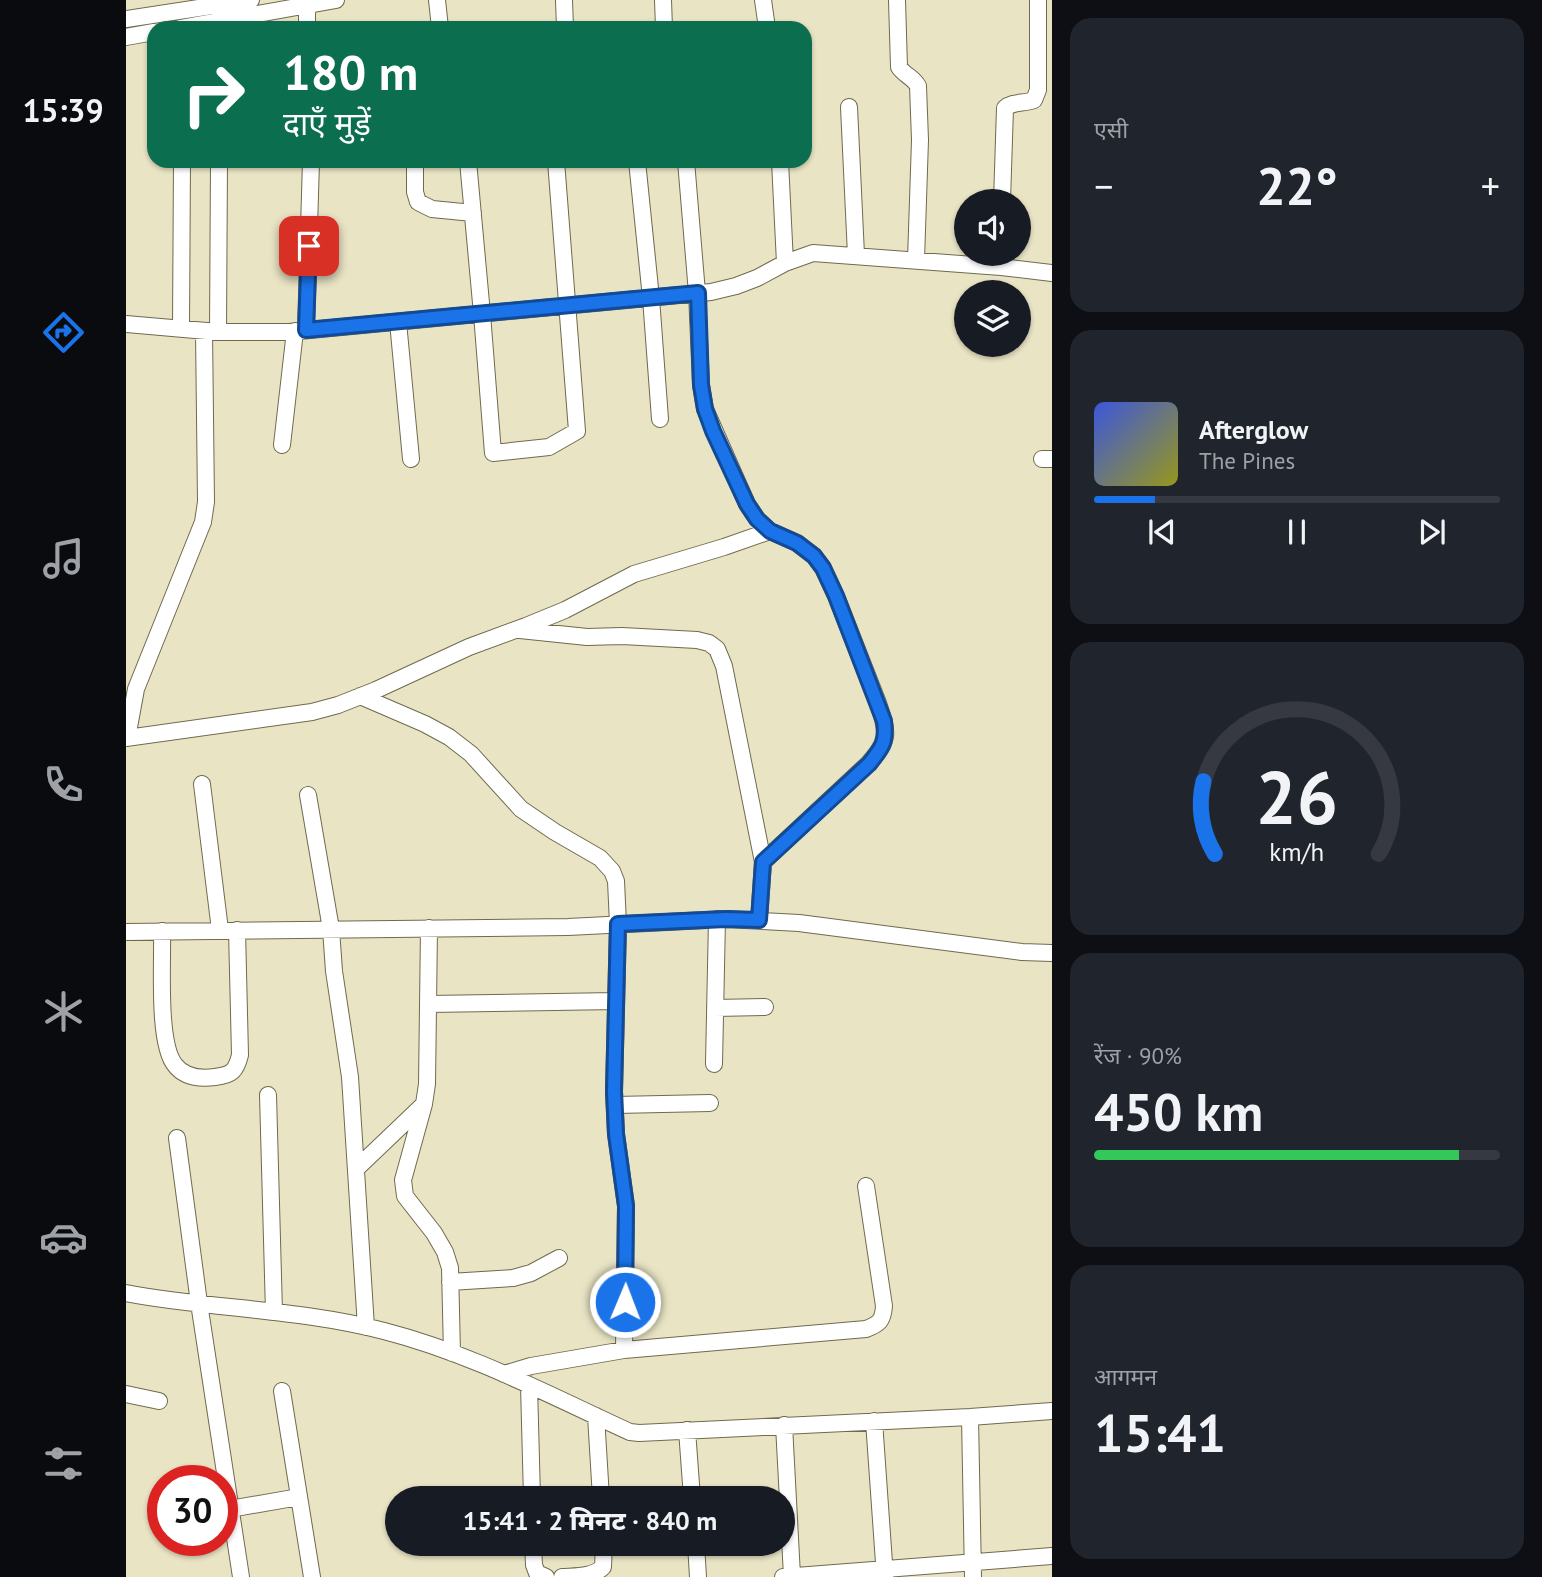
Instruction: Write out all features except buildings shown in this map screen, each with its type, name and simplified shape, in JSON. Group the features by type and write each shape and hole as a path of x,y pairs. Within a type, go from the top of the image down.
{"street":[{"path":"126,19 251,0"},
{"path":"238,21 336,0"},
{"path":"437,0 439,21"},
{"path":"564,0 565,21"},
{"path":"663,0 664,21"},
{"path":"763,0 766,21"},
{"path":"897,0 899,67 902,73 918,86 920,120 916,260"},
{"path":"1002,189 1005,108 1009,104 1034,100 1038,90 1038,0"},
{"path":"307,6 307,21"},
{"path":"126,37 147,33"},
{"path":"849,107 856,255"},
{"path":"181,328 182,168"},
{"path":"219,168 205,512 194,547 136,689 126,738 312,712 338,705 469,647 565,610 634,574 770,531"},
{"path":"282,444 300,331 311,168"},
{"path":"415,168 415,192 418,202 432,209 473,213"},
{"path":"469,168 493,453 549,447 577,431 557,168"},
{"path":"638,168 660,419"},
{"path":"687,168 698,293 701,385 705,409 747,504 757,519 770,531 797,543 814,556 823,568 878,703 886,735 882,749 869,764 763,862"},
{"path":"780,168 785,263"},
{"path":"126,324 211,331 300,331 698,293 736,286 813,253 954,260"},
{"path":"1025,266 1052,273"},
{"path":"398,322 411,459"},
{"path":"517,629 587,636 697,640 709,643 717,649 724,666 763,862 759,920"},
{"path":"360,696 449,737 471,754 522,809 600,859 616,881 618,924 615,1105 616,1134 626,1206 624,1350"},
{"path":"202,784 220,930"},
{"path":"308,795 331,929 334,971 350,1077 366,1327"},
{"path":"714,1064 718,919"},
{"path":"126,932 568,927 718,919 799,923 1022,952 1052,953"},
{"path":"429,928 427,1084 403,1180 405,1196 434,1233 445,1252 450,1268 453,1353"},
{"path":"162,931 163,1028 166,1050 175,1065 186,1075 212,1077 229,1075 237,1066 240,1055 237,930"},
{"path":"428,1004 616,1001"},
{"path":"715,1008 765,1007"},
{"path":"268,1096 274,1312"},
{"path":"615,1105 710,1102"},
{"path":"356,1169 424,1104"},
{"path":"177,1138 224,1465"},
{"path":"504,1374 531,1366 624,1350 866,1329 877,1325 883,1316 884,1306 866,1186"},
{"path":"450,1282 513,1278 531,1273 559,1258"},
{"path":"126,1293 319,1317 383,1330 453,1353 504,1374 630,1432 656,1434 687,1430 1052,1411"},
{"path":"529,1385 532,1486"},
{"path":"282,1391 312,1577"},
{"path":"126,1394 159,1401"},
{"path":"596,1416 600,1486"},
{"path":"970,1417 973,1570"},
{"path":"874,1421 884,1573"},
{"path":"784,1425 792,1576"},
{"path":"687,1430 691,1486"},
{"path":"238,1508 299,1497"},
{"path":"238,1556 241,1577"},
{"path":"534,1556 537,1573 546,1577"},
{"path":"562,1577 598,1572 603,1567 603,1556"},
{"path":"697,1556 698,1577"},
{"path":"783,1577 973,1570 1052,1556"}],"route":[{"path":"309,246 306,330 698,293 701,385 705,409 713,431 747,504 757,519 770,531 797,543 814,556 823,568 884,721 886,735 882,749 763,862 759,920 618,924 614,1091 616,1134 626,1206 625,1302"}]}
